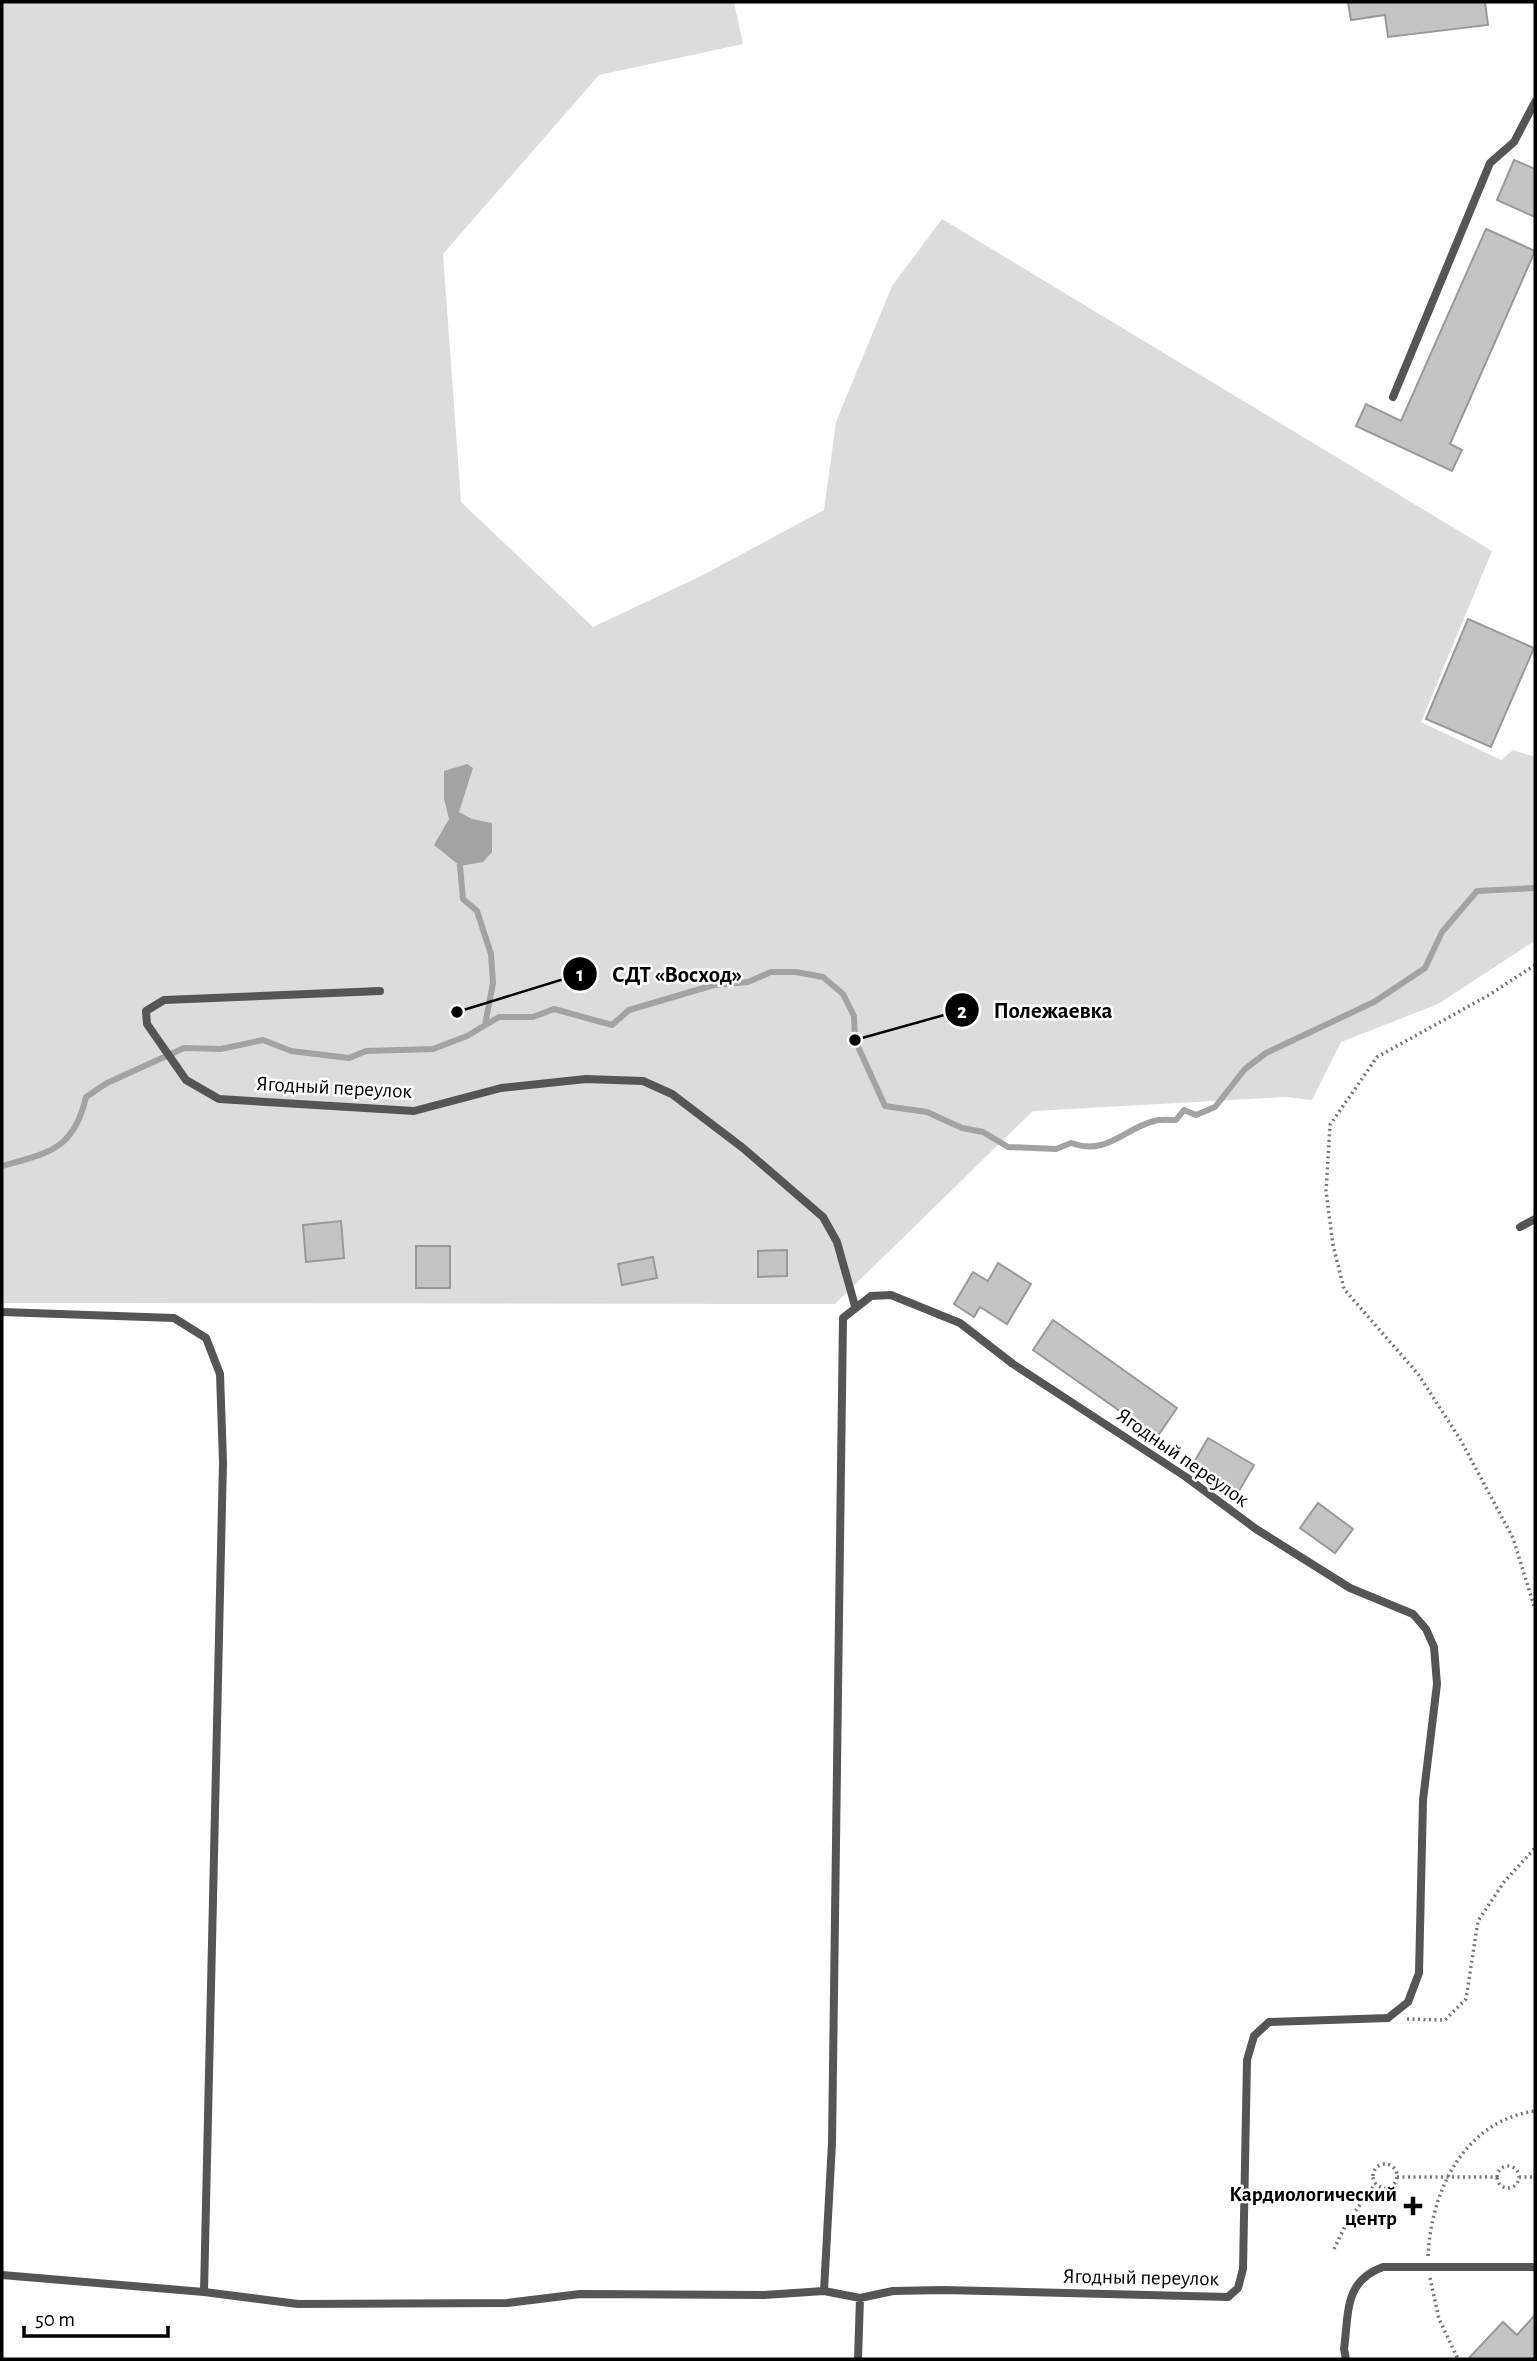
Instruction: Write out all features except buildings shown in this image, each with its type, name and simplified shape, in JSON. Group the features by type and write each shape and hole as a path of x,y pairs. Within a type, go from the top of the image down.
{"lane":[{"path":"1393,397 1490,163 1514,142 1535,102"},
{"name":"Ягодный переулок","path":"380,991 164,1000 146,1011 147,1024 186,1080 219,1099 414,1111 501,1088 586,1079 643,1082 672,1094 743,1148 823,1217 838,1242 855,1306 871,1296 891,1295 960,1323 1013,1364 1186,1476 1256,1529 1350,1588 1413,1614 1426,1629 1434,1647 1437,1684 1423,1800 1419,1973 1408,2002 1388,2018 1269,2021 1254,2036 1247,2060 1243,2269 1238,2288 1228,2297 944,2290 893,2291 860,2298"},
{"path":"1520,1227 1535,1219"},
{"path":"824,2291 832,2143 843,1318 855,1306"},
{"path":"2,1312 174,1318 206,1338 220,1374 223,1476 204,2292"},
{"path":"1346,2359 1344,2349 1353,2286 1366,2273 1383,2267 1535,2267"},
{"path":"2,2275 204,2292 298,2304 507,2303 580,2294 764,2295 824,2291 860,2298 858,2359"}],"path":[{"path":"1535,965 1489,995 1377,1057 1330,1125 1326,1191 1333,1245 1344,1289 1418,1374 1460,1439 1513,1538 1535,1609"},
{"path":"1388,2018 1445,2020 1466,1999 1478,1921 1504,1882 1535,1848"},
{"path":"1458,2359 1439,2319 1428,2267 1429,2238 1446,2177 1451,2165 1486,2129 1523,2113 1535,2111"},
{"path":"1334,2249 1346,2224 1375,2184 1373,2172 1381,2164 1393,2166 1397,2177 1394,2185 1386,2188 1375,2184"},
{"path":"1508,2166 1515,2168 1519,2177 1517,2183 1508,2187 1500,2183 1498,2177 1502,2168 1508,2166"},
{"path":"1397,2177 1498,2177"},
{"path":"1519,2177 1535,2177"}],"shaded area":[{"path":"2,2 734,2 743,44 599,75 443,254 461,502 593,627 699,577 824,510 836,422 892,286 942,219 1492,551 1421,722 1501,760 1513,750 1535,757 1533,942 1438,1004 1341,1042 1312,1100 1286,1097 1033,1111 835,1304 2,1303"},
{"path":"467,764 473,768 459,812 472,819 492,823 492,852 483,862 460,866 434,845 449,819 444,799 444,771"}],"waterway":[{"path":"460,866 463,899 477,911 491,954 493,983 485,1025"},
{"path":"2,1166 57,1147 74,1128 86,1097 107,1083 184,1048 221,1049 263,1040 291,1051 349,1058 366,1051 433,1049 467,1036 499,1017 533,1017 554,1009 612,1025 629,1010 714,985 748,982 771,972 796,972 823,977 843,994 854,1016 855,1040 885,1106 927,1112 962,1128 983,1132 1008,1147 1056,1149 1071,1143 1095,1146 1154,1121 1176,1120 1184,1110 1196,1115 1215,1107 1245,1069 1266,1053 1374,1002 1425,968 1442,932 1477,891 1535,888"}],"place":[{"name":"СДТ «Восход»","path":"457,1012"},
{"name":"Полежаевка","path":"855,1040"},
{"name":"Кардиологический центр","path":"1413,2206"}]}
